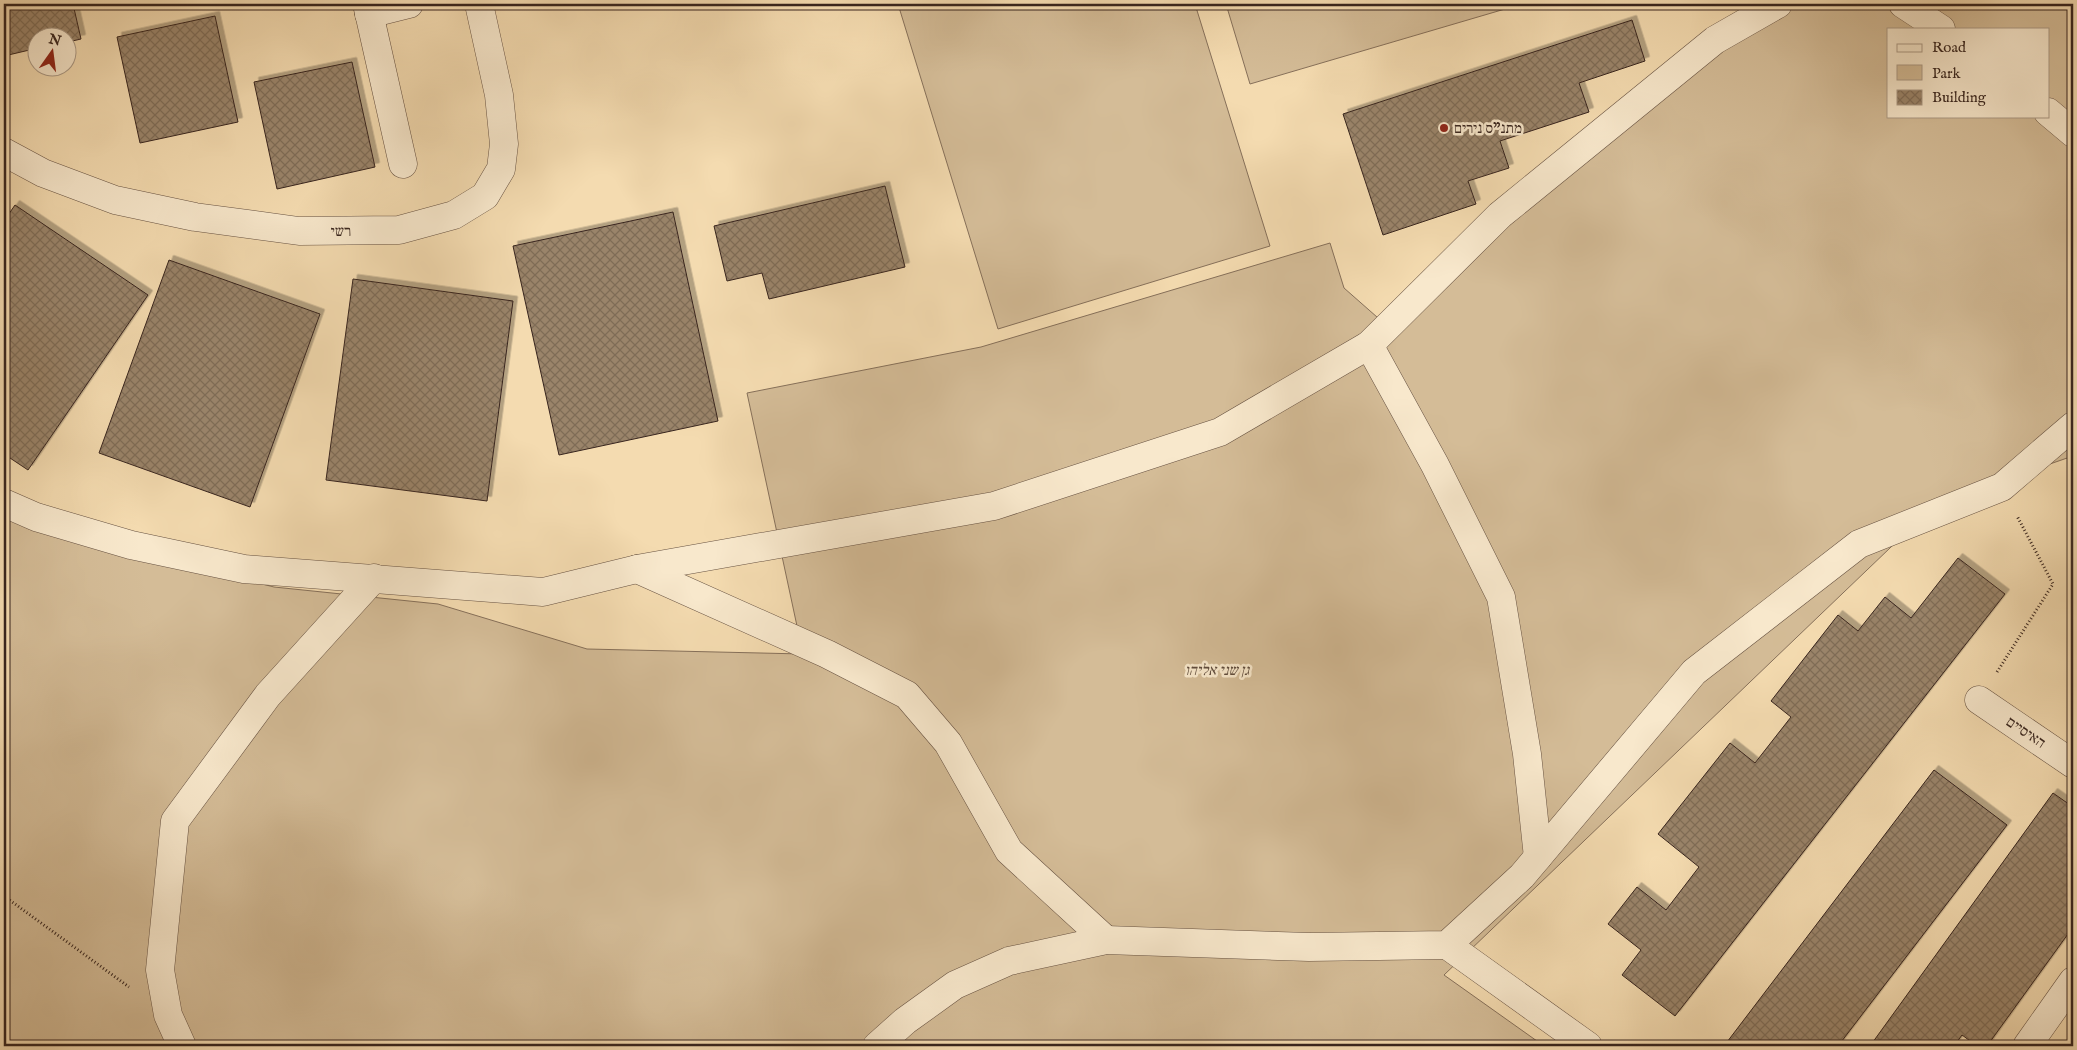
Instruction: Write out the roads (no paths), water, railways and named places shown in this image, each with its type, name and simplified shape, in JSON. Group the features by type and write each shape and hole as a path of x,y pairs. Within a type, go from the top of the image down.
{"street":[{"path":"403,164 368,9 409,4"},
{"name":"רשי","path":"4,152 43,173 115,200 195,217 299,231 399,230 454,215 485,196 501,169 504,144 499,95 478,4"},
{"path":"4,503 36,517 131,545 244,569 543,592 637,569 994,506 1220,432 1369,345 1500,215 1715,40 1778,4"},
{"path":"1903,4 1939,28"},
{"path":"2050,114 2073,133"},
{"path":"1369,345 1435,465 1501,597 1527,754 1538,857"},
{"path":"1447,945 1522,876 1694,672 1859,544 2002,487 2073,426"},
{"path":"637,569 827,654 907,695 948,743 1009,851 1106,940"},
{"path":"182,1046 168,1015 160,970 175,821 268,694 374,578"},
{"name":"האיסיים","path":"1979,700 2073,764"},
{"path":"877,1046 904,1021 955,985 1009,961 1106,940 1309,947 1447,945 1588,1046"},
{"path":"2027,1046 2073,981"}],"place":[{"name":"מתנ\"ס נירים","path":"1444,128"}],"park label":[{"name":"גן שני אליהו","path":"1217,670"}]}
